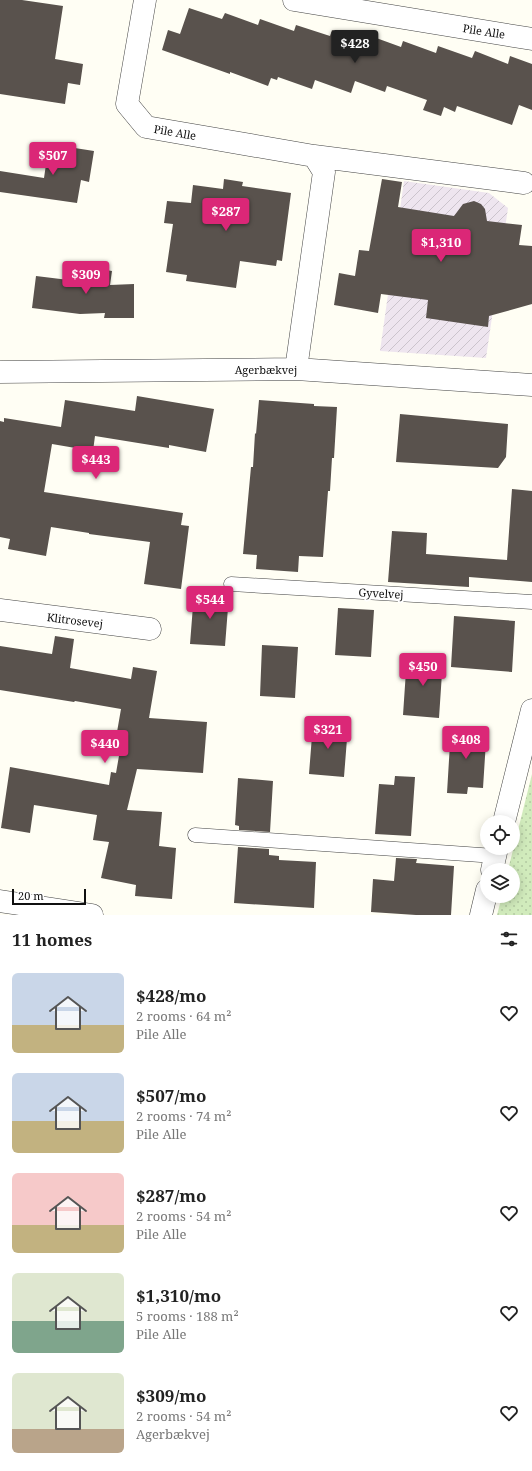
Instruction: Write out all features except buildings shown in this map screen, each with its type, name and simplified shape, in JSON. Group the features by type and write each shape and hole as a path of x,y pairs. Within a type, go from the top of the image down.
{"street":[{"name":"Pile Alle","path":"145,0 128,104 146,127 314,156 524,183"},
{"name":"Pile Alle","path":"294,0 532,38"},
{"path":"296,369 324,172 314,156"},
{"name":"Agerbækvej","path":"0,372 296,369 532,385"},
{"name":"Klitrosevej","path":"0,610 150,630"},
{"path":"506,815 532,710"},
{"path":"0,901 92,915"},
{"path":"481,915 484,903"}],"lane":[{"name":"Gyvelvej","path":"231,584 532,602"},
{"path":"195,835 495,858"}],"shaded area":[{"path":"404,181 489,193 508,208 486,358 380,351"}],"green space":[{"path":"532,774 532,915 497,915 500,903 520,903 520,863 510,863 512,855 520,855 520,822"}]}
